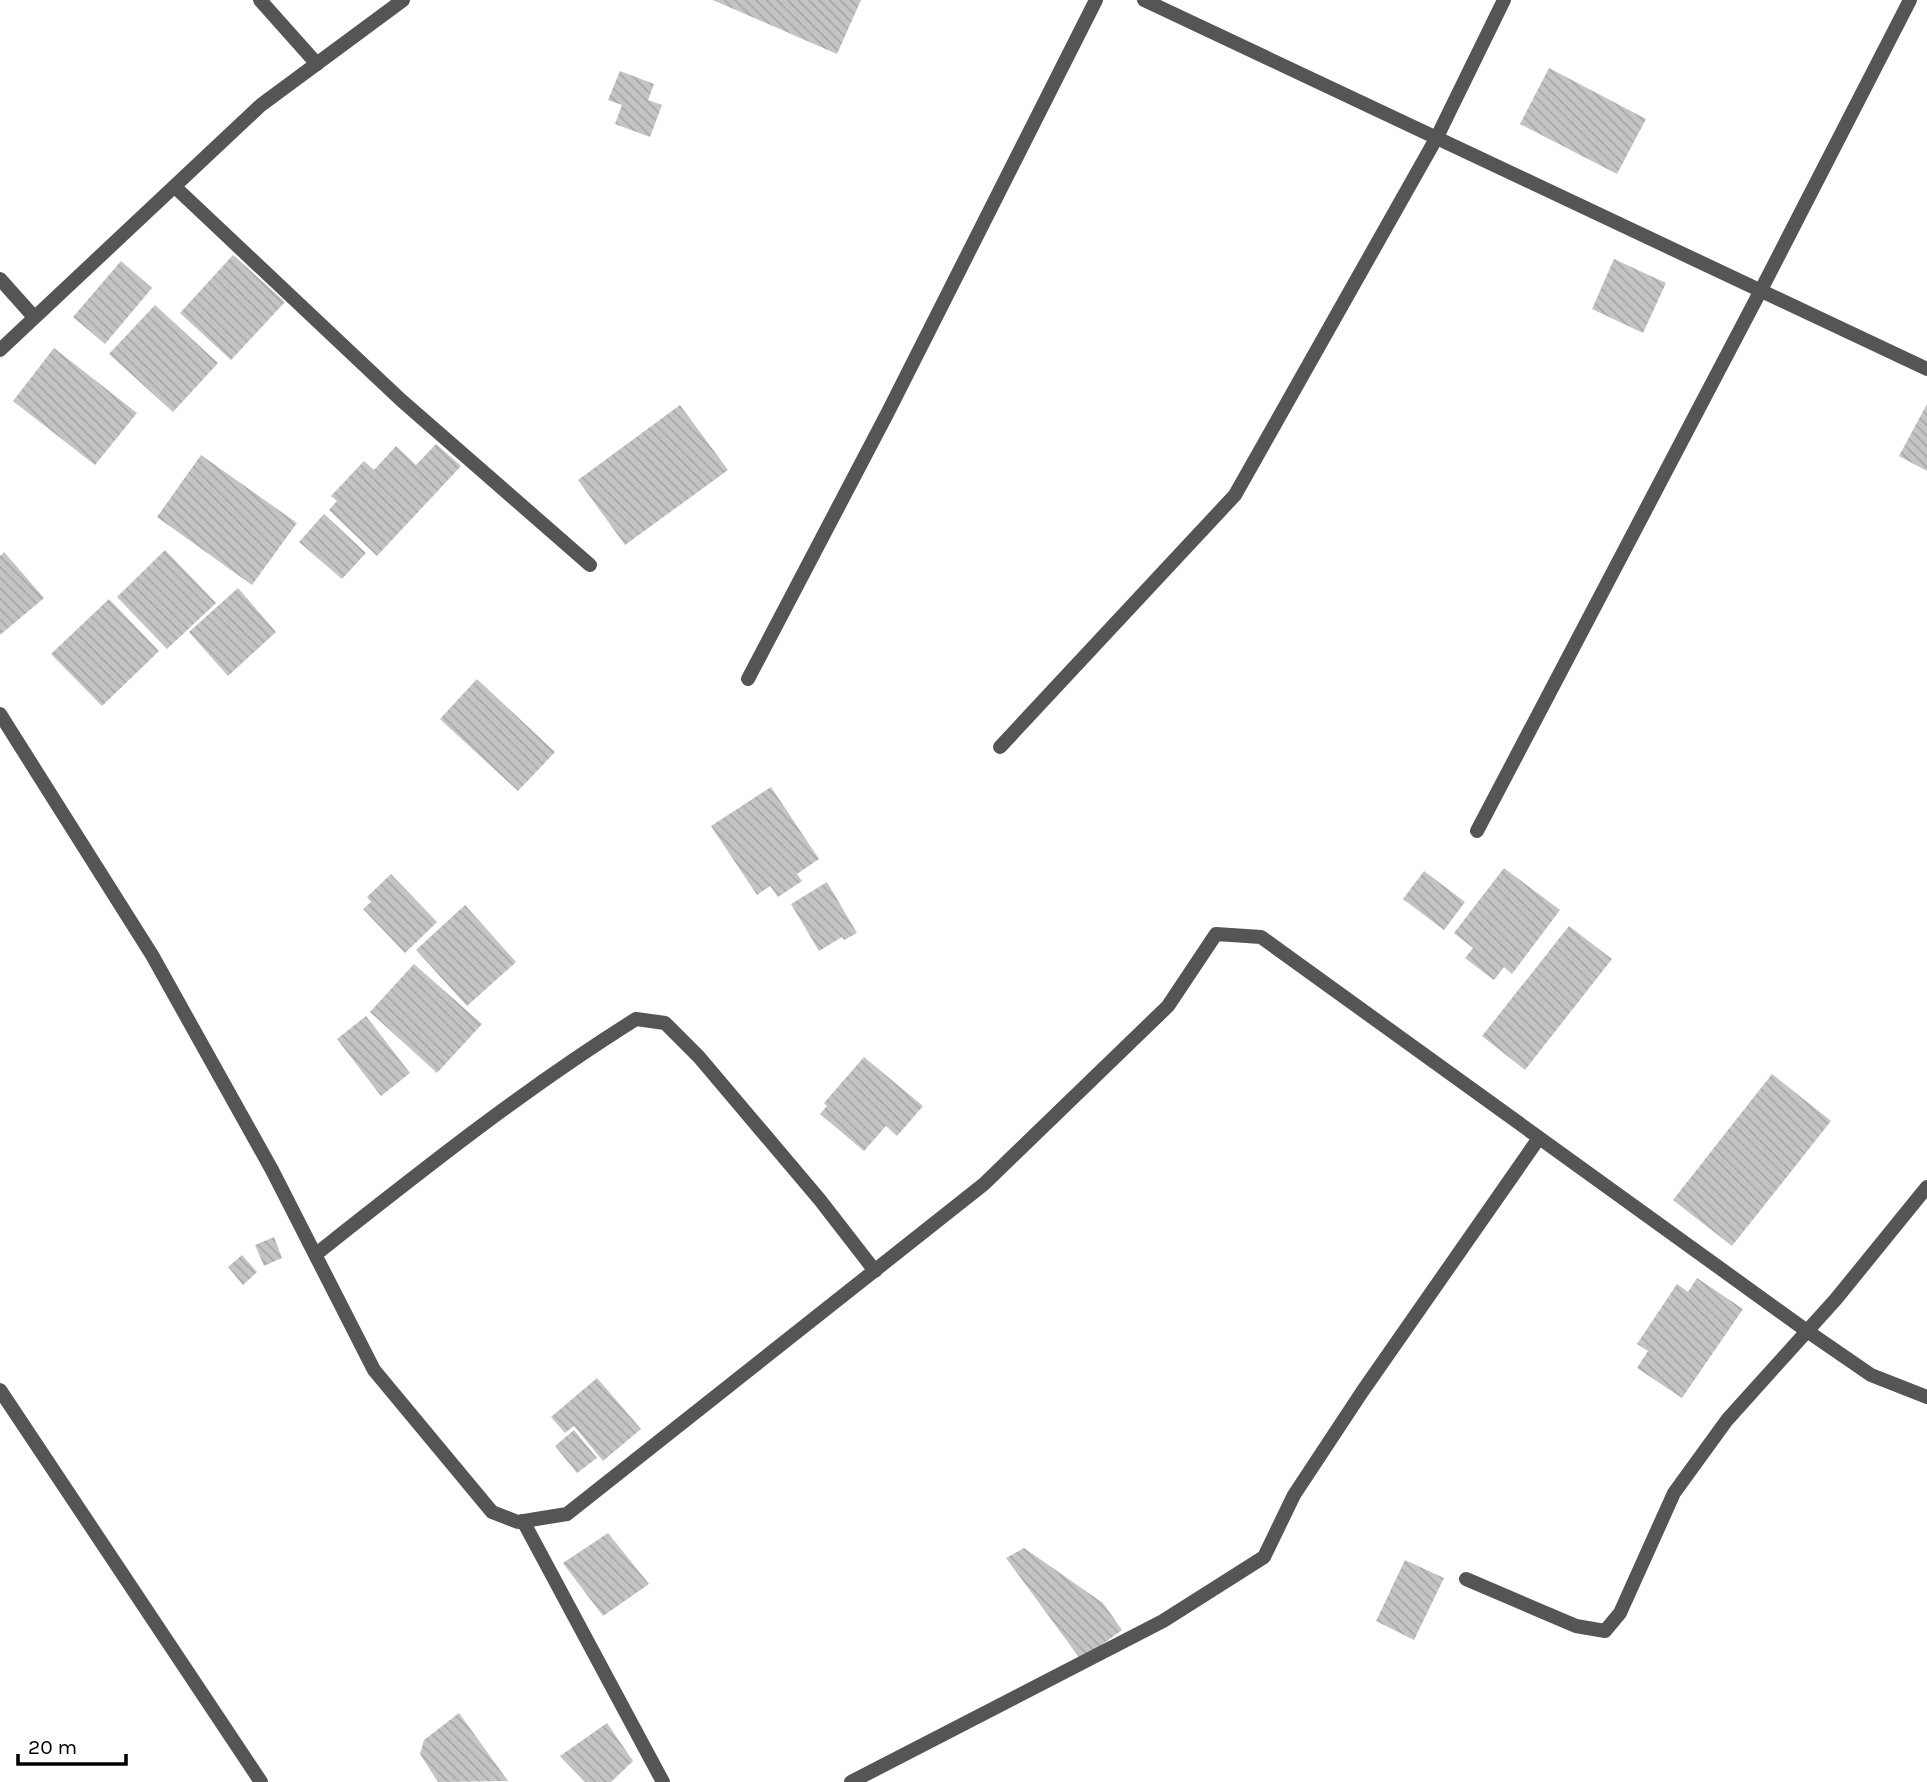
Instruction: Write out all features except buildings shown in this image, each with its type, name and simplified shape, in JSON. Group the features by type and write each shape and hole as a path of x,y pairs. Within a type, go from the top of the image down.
{"street":[{"path":"260,0 317,64"},
{"path":"0,350 261,105 403,0"},
{"path":"748,679 894,401 1096,0"},
{"path":"1144,0 1927,369"},
{"path":"1000,747 1236,495 1437,137 1504,0"},
{"path":"1477,831 1910,0"},
{"path":"175,187 401,400 590,565"},
{"path":"0,279 34,317"},
{"path":"0,714 152,955 272,1170 374,1370 492,1512 518,1522 567,1514 984,1184 1168,1006 1216,934 1261,937 1807,1332 1871,1375 1927,1398"},
{"path":"316,1254 463,1139 582,1053 636,1018 665,1023 699,1057 820,1200 875,1271"},
{"path":"851,1782 1163,1621 1264,1557 1294,1495 1362,1392 1539,1138"},
{"path":"1466,1579 1576,1626 1605,1631 1620,1613 1674,1493 1727,1420 1836,1299 1927,1187"},
{"path":"0,1390 261,1782"},
{"path":"523,1521 663,1782"}]}
